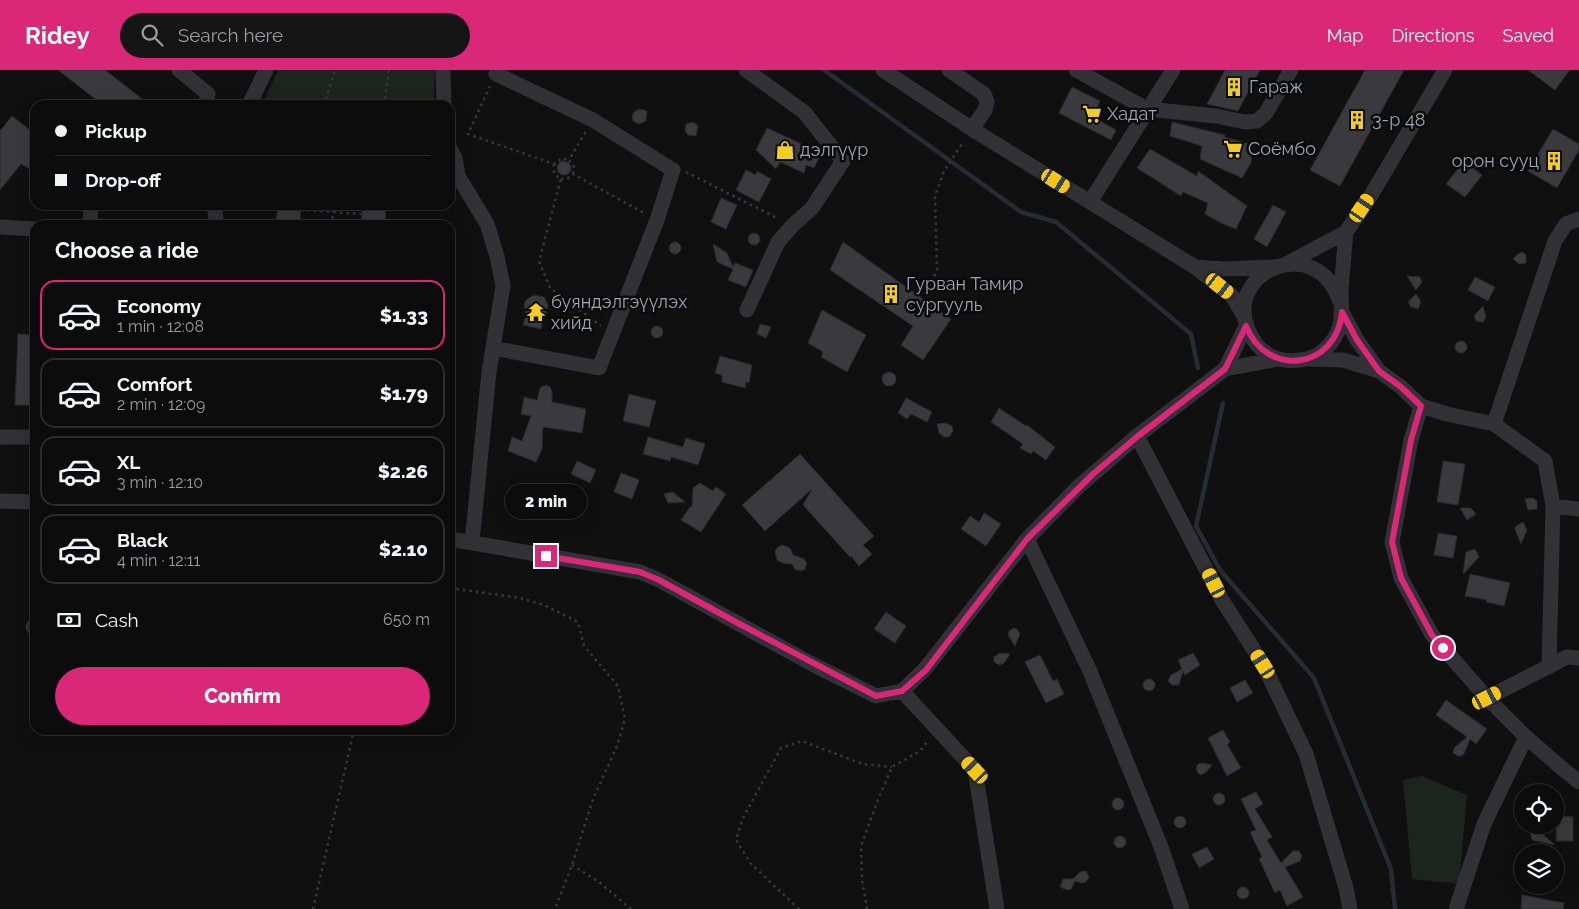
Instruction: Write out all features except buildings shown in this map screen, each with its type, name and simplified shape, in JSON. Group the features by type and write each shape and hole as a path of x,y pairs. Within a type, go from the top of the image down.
{"street":[{"path":"179,70 208,94 206,100"},
{"path":"251,100 266,70"},
{"path":"444,70 444,100"},
{"path":"746,70 804,112 842,160 812,208 778,242 747,310"},
{"path":"883,70 972,129 1195,267 1232,296 1255,343 1269,355 1288,361 1308,359 1342,360 1379,371"},
{"path":"949,70 984,94 985,110 972,129"},
{"path":"1076,70 1148,109 1216,116 1245,122 1257,121 1266,114 1291,70"},
{"path":"1090,202 1173,70"},
{"path":"1225,369 1245,321 1246,301 1252,286 1258,278 1346,232 1370,197 1445,70"},
{"path":"493,348 599,368 656,220 673,170 593,120 496,74"},
{"path":"455,158 458,176 487,224 497,256 503,286 493,348 472,542"},
{"path":"1494,424 1556,241 1566,224 1579,219"},
{"path":"0,228 30,228"},
{"path":"1308,359 1317,355 1332,341 1338,332 1346,232"},
{"path":"1195,267 1306,266 1316,270 1332,283 1357,340 1379,371 1401,387 1421,406 1447,414 1494,424 1545,461 1553,506 1548,667"},
{"path":"455,540 640,572 659,580 876,696 902,691 926,670 1027,539 1078,487 1138,436 1225,369 1278,359"},
{"path":"1421,406 1411,440 1392,542 1401,578 1432,635 1487,698 1526,737 1579,782"},
{"path":"1138,436 1222,600 1263,664 1306,754 1346,888 1350,909"},
{"path":"0,437 30,437"},
{"path":"0,501 30,502"},
{"path":"1553,506 1579,509"},
{"path":"1027,539 1089,669 1161,847 1182,909"},
{"path":"1487,698 1567,657 1579,658"},
{"path":"902,691 975,770 997,909"},
{"path":"1456,909 1484,824 1526,737"}],"path":[{"path":"326,100 335,70"},
{"path":"385,100 390,70"},
{"path":"496,74 468,134 554,164"},
{"path":"569,160 593,120"},
{"path":"926,294 937,270 935,196 945,169 957,152"},
{"path":"562,158 569,160 574,167 573,174 561,179 554,174 554,164 562,158"},
{"path":"673,170 680,169 792,226"},
{"path":"573,174 656,220"},
{"path":"561,179 539,261 550,288 612,334"},
{"path":"301,210 362,214"},
{"path":"332,220 333,212"},
{"path":"455,589 520,598 544,605 578,622 584,646 618,686 625,719 617,746 593,799 572,865 555,909"},
{"path":"799,909 751,864 736,840 743,818 781,748 802,741 863,764 892,767 920,751 938,730"},
{"path":"313,909 353,735"},
{"path":"867,909 862,880 861,846 892,767"},
{"path":"572,865 599,882 632,909"}],"shaded area":[{"path":"278,70 435,70 434,100 264,100"},
{"path":"1422,776 1467,795 1459,884 1412,879 1403,780"}],"waterway":[{"path":"824,70 1021,212 1056,222 1191,334 1198,368"},
{"path":"1223,403 1196,526 1220,570 1314,678 1391,869 1395,909"}],"place":[{"name":"Гараж","path":"1234,87"},
{"name":"Хадат","path":"1092,114"},
{"name":"3-р 48","path":"1357,120"},
{"name":"Соёмбо","path":"1233,149"},
{"name":"дэлгүүр","path":"785,150"},
{"name":"орон сууц","path":"1554,161"},
{"name":"Гурван Тамир сургууль","path":"891,294"},
{"name":"буяндэлгэүүлэх хийд","path":"536,312"}],"route":[{"path":"546,556 640,572 659,580 814,665 876,696 902,691 926,670 1027,539 1078,487 1138,436 1225,369 1246,326 1255,343 1269,355 1278,359 1298,361 1317,355 1325,349 1338,332 1342,312 1357,340 1379,371 1401,387 1421,406 1411,440 1392,542 1401,578 1432,635 1443,648"}]}
